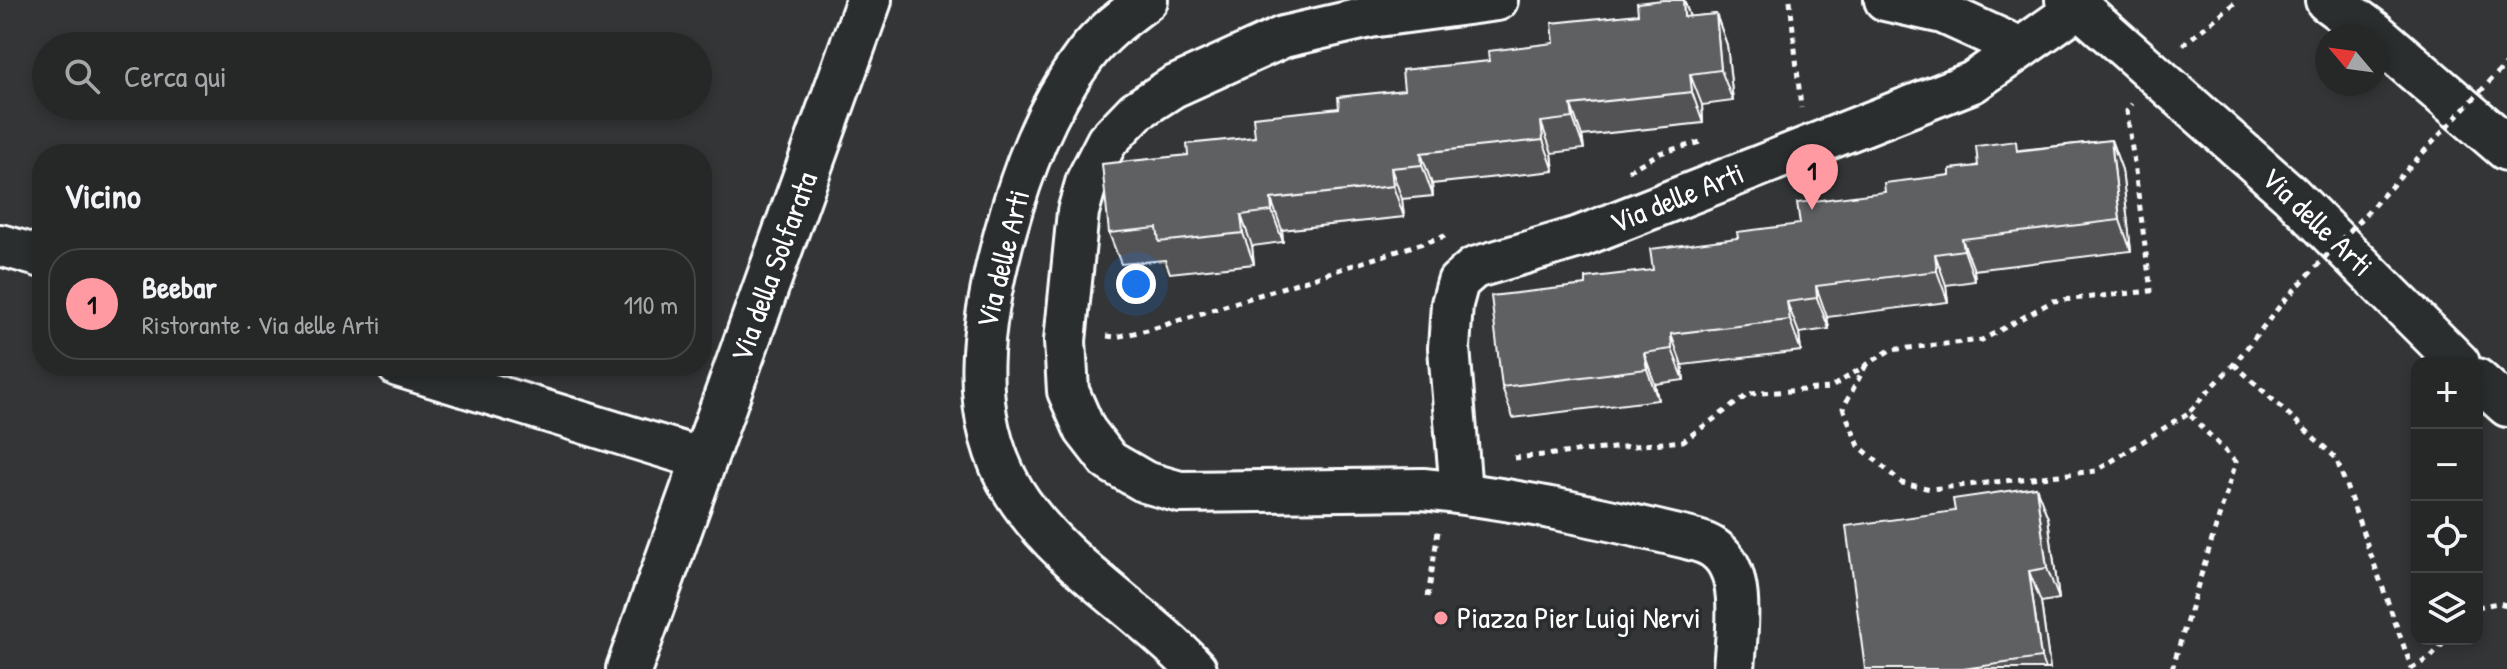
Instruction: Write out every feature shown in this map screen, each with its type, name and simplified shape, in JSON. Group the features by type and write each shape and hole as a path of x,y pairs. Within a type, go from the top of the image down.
{"main road":[{"name":"Via della Solfarata","path":"629,669 869,0"},
{"path":"2328,0 2373,33 2507,148"}],"street":[{"name":"Via delle Arti","path":"1147,0 1100,39 1084,57 1037,137 1009,217 988,299 982,388 986,416 1001,468 1026,511 1059,546 1172,643 1196,669"},
{"path":"1497,0 1370,17 1283,37 1173,87 1136,111 1107,141 1082,194 1066,330 1068,391 1091,441 1109,461 1145,482 1180,492 1423,489 1455,482 1687,538 1717,550 1732,571 1735,586 1738,621 1734,669"},
{"path":"1885,0 1943,13 2020,48"},
{"name":"Via delle Arti","path":"1455,482 1449,348 1452,304 1458,282 1474,268 1579,237 1973,82 2072,4 2290,194 2456,357"},
{"path":"0,245 32,254"},
{"path":"2483,369 2507,381"},
{"path":"431,376 706,460"},
{"path":"2483,384 2507,406"}],"path":[{"path":"1790,0 1801,113 1809,111"},
{"path":"1428,597 1455,482 1683,441 1749,394 1830,388 1890,350 1982,340 2053,301 2151,291 2127,111 2190,37 2238,0"},
{"path":"1867,364 1843,408 1859,446 1902,483 1931,489 2096,471 2188,413 2234,364 2283,302 2338,241 2507,63"},
{"path":"1622,174 1660,153 1717,137"},
{"path":"1066,330 1116,337 1152,329 1458,232"},
{"path":"2234,364 2336,458 2411,669 2431,657 2442,645"},
{"path":"2172,669 2236,462 2188,413"},
{"path":"2483,606 2507,605"}],"building":[{"path":"1683,0 1684,17 1716,14 1721,70 1690,74 1692,92 1571,105 1573,118 1541,122 1543,140 1421,153 1422,165 1391,168 1393,186 1271,199 1272,211 1241,215 1243,233 1159,242 1157,228 1109,233 1102,164 1188,155 1187,144 1255,137 1253,117 1339,108 1338,97 1404,90 1402,70 1489,61 1488,51 1554,43 1552,23 1638,14 1637,3"},
{"path":"2111,140 2120,220 1962,239 1964,250 1935,254 1937,271 1816,286 1817,298 1787,302 1790,320 1671,334 1672,349 1644,353 1647,369 1502,387 1491,296 1586,285 1586,278 1653,270 1650,249 1738,238 1737,232 1800,224 1797,203 1885,192 1884,183 1950,175 1950,169 1978,166 1976,146 2016,141 2017,151"},
{"path":"2036,487 2047,568 2029,571 2041,658 1963,669 1865,669 1846,526 1955,511 1953,499"}],"place":[{"name":"Beebar","path":"1812,210"},
{"name":"Piazza Pier Luigi Nervi","path":"1441,618"}]}
